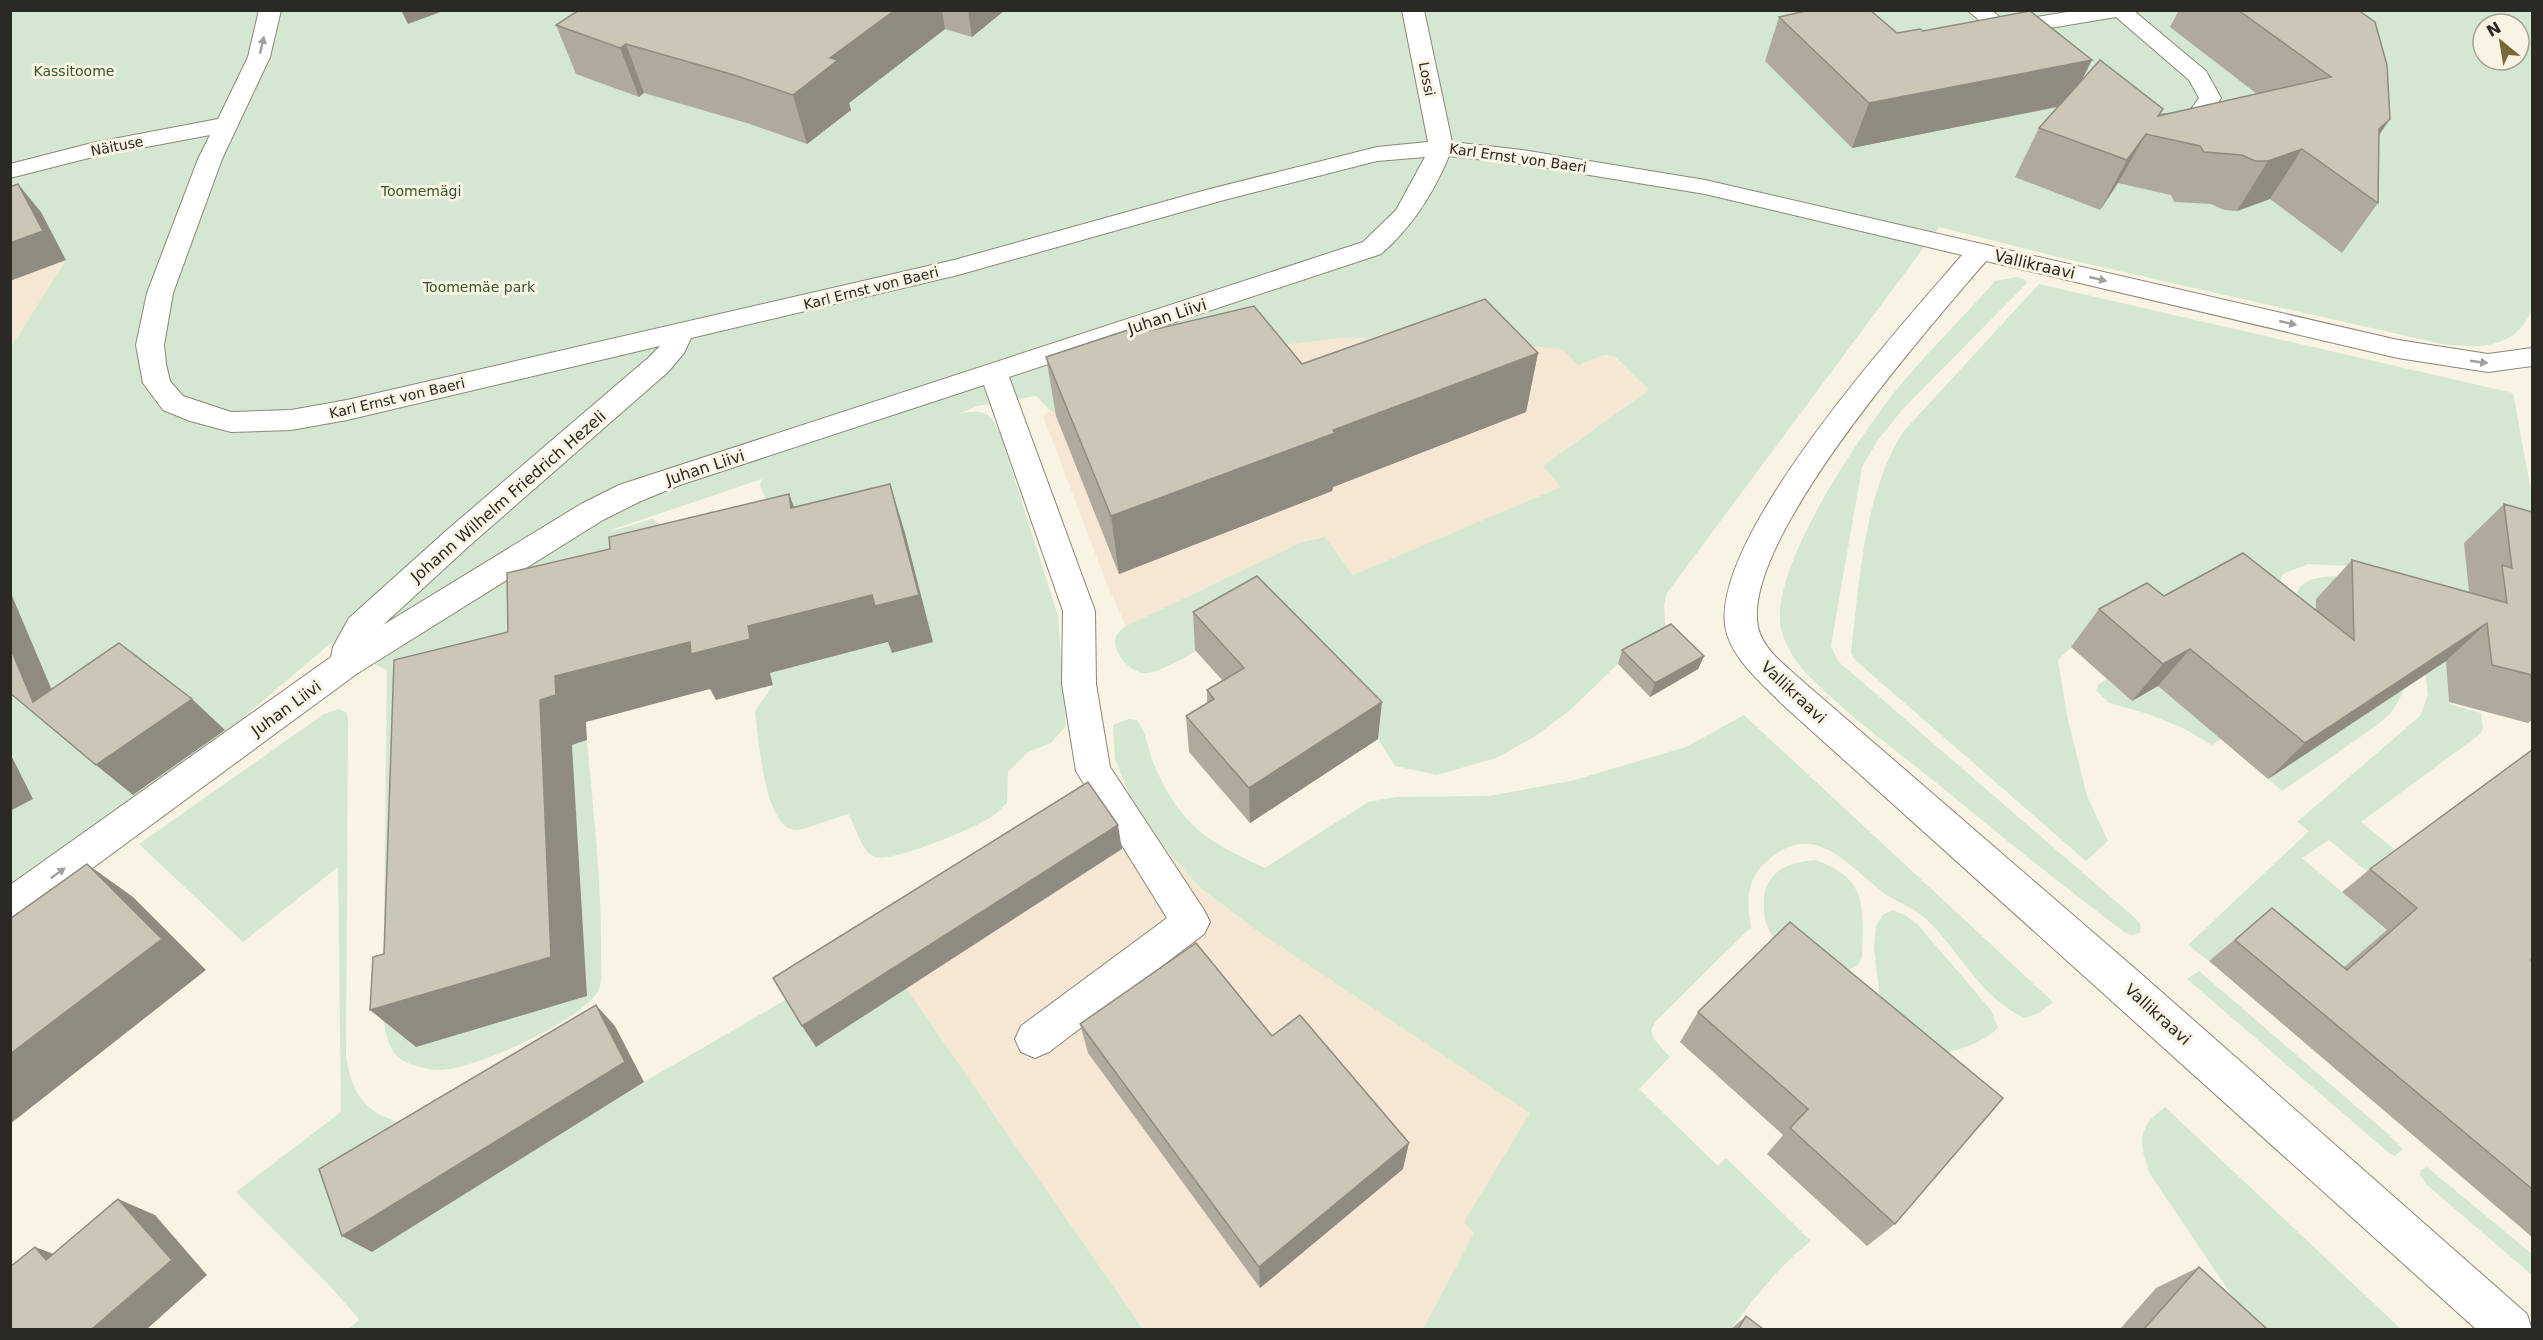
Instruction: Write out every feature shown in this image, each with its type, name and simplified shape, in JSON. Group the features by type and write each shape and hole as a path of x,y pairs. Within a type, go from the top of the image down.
{"street":[{"name":"Karl Ernst von Baeri","path":"270,10 260,57 224,125 182,231 160,293 150,345 152,364 158,383 173,402 200,414 231,422 291,420 347,410 680,333 958,267 1377,154 1441,148 1522,157 1705,187 1979,252"},
{"name":"Lossi","path":"1413,10 1441,148"},
{"path":"1977,10 2041,58"},
{"path":"2004,29 2121,11 2198,76 2210,98 2197,117 2174,122 2143,115"},
{"name":"Näituse","path":"10,171 92,150 224,125"},
{"name":"Juhan Liivi","path":"10,907 346,664 592,512 630,493 1372,248 1392,233 1414,205 1441,148"},
{"name":"Vallikraavi","path":"2511,1329 1795,695 1761,662 1749,643 1741,625 1739,603 1744,581 1764,539 1822,444 1979,252 2398,349 2488,363 2532,357"},
{"name":"Johann Wilhelm Friedrich Hezeli","path":"346,664 349,647 360,627 458,538 658,365 674,347 680,333"},
{"path":"993,372 1079,611 1079,684 1093,771 1191,922 1035,1039"}],"shaded area":[{"path":"11,199 66,260 11,347"},
{"path":"1423,330 1610,353 1649,390 1543,466 1562,487 1353,575 1325,537 1302,542 1126,626 1108,587 1043,416 1055,405 1293,336"},
{"path":"1162,845 1198,886 1256,930 1530,1113 1465,1222 1475,1233 1423,1329 1143,1329 906,988 1125,847"}],"green space":[{"name":"Toomemäe park","path":"10,11 2532,11 2532,310 2516,333 2506,339 2482,346 2442,344 2066,259 1939,227 1667,593 1664,605 1666,637 1618,664 1568,712 1534,737 1496,758 1437,775 1395,766 1378,739 1258,614 1187,656 1148,673 1136,671 1121,658 1115,640 1126,626 1302,542 1325,537 1353,575 1561,487 1543,466 1649,390 1614,356 1604,355 1578,365 1562,349 1421,336 1411,331 1385,332 1372,338 1339,338 1266,347 1090,404 1052,412 1036,396 978,406 958,414 982,412 987,414 995,423 1002,439 1058,616 1066,726 1051,743 1028,752 1008,772 1007,803 995,815 935,843 899,855 875,857 870,854 859,838 848,814 799,830 785,825 776,814 764,779 755,711 773,685 770,673 889,642 933,642 784,549 760,485 762,479 614,529 609,532 652,519 660,524 662,531 417,1046 587,995 572,745 587,740 600,900 602,971 599,989 590,1001 551,1029 498,1054 452,1069 436,1070 410,1064 401,1060 394,1053 389,1043 383,1015 387,670 331,643 227,731 136,798 11,884 11,347 66,260 11,224"},
{"path":"2017,277 2026,280 2027,283 1902,410 1878,440 1862,467 1831,646 1838,661 2135,918 2141,925 2140,933 2131,935 2050,875 1841,706 1808,676 1798,663 1789,650 1781,628 1781,605 1787,578 1798,549 1812,519 1862,436 1903,381 1995,281"},
{"path":"2039,284 2513,393 2532,496 2532,562 2466,544 2471,606 2447,672 2449,704 2481,713 2483,729 2479,735 2361,822 2526,957 2514,994 2329,840 2302,858 2532,1054 2245,930 2209,961 2188,945 2309,831 2297,822 2420,716 2428,695 2424,666 2365,567 2308,564 2283,574 2275,591 2118,621 2071,647 2058,660 2067,716 2087,796 2108,841 2086,861 1854,659 1851,653 1865,539 1890,456 1903,432"},
{"path":"2341,576 2408,677 2391,713 2376,726 2282,791 2268,779 2373,709 2316,636 2296,595 2303,584 2309,581 2321,577"},
{"path":"2107,679 2132,701 2158,686 2221,739 2212,745 2185,729 2148,714 2109,703 2096,690 2099,684"},
{"path":"339,709 347,713 348,722 346,1057 352,1080 362,1100 374,1111 399,1125 372,1251 644,1082 787,999 906,988 1143,1329 349,1329 359,1319 329,1285 236,1192 341,1112 338,867 243,942 139,844 324,714"},
{"path":"1744,715 2053,1002 2039,1013 2025,1018 2010,1010 1983,987 1926,919 1885,894 1838,855 1809,844 1794,845 1778,852 1756,873 1750,887 1748,903 1751,927 1656,1021 1651,1030 1654,1039 1670,1057 1639,1089 1718,1166 1726,1158 1811,1241 1778,1271 1731,1329 1423,1329 1474,1233 1464,1222 1530,1113 1256,930 1198,886 1162,845 1130,796 1115,759 1113,725 1129,719 1137,720 1165,787 1186,818 1198,830 1227,850 1265,868 1368,802 1396,797 1489,796 1571,781 1686,747"},
{"path":"1816,860 1846,877 1854,886 1859,897 1863,924 1862,957 1858,965 1843,973 1778,940 1771,933 1765,920 1764,898 1766,887 1771,879 1785,867"},
{"path":"1892,910 1905,915 1918,925 1991,1010 1998,1028 1973,1044 1954,1051 1924,1057 1880,999 1874,948 1876,926 1883,915"},
{"path":"2199,971 2403,1149 2395,1156 2389,1153 2187,979"},
{"path":"2165,1107 2401,1329 2261,1329 2243,1312 2150,1174 2142,1137 2149,1122"},
{"path":"2427,1167 2532,1254 2532,1275 2427,1185 2420,1175 2421,1170"}],"building":[{"path":"579,10 895,10 830,58 838,60 793,95 734,75 626,44 620,48 556,25"},
{"path":"1810,10 1870,10 1897,33 1920,29 1923,31 2030,11 2092,60 1869,103 1779,17"},
{"path":"2238,10 2358,10 2375,22 2387,65 2390,119 2379,129 2378,203 2302,149 2268,161 2255,161 2242,155 2204,152 2200,146 2146,134 2127,160 2039,128 2100,60 2163,109 2158,116 2331,77"},
{"path":"18,184 43,231 10,243 10,187"},
{"path":"1485,299 1538,353 1333,430 1335,433 1111,516 1046,357 1140,326 1144,332 1254,306 1302,364"},
{"path":"890,484 919,595 875,606 872,595 748,626 750,639 691,654 690,642 555,676 556,695 540,700 551,957 370,1010 373,957 384,954 394,660 508,632 507,573 610,549 609,537 789,494 791,508"},
{"path":"2504,504 2532,512 2532,675 2492,665 2487,623 2305,743 2190,649 2163,664 2099,609 2147,583 2164,596 2243,553 2354,640 2352,560 2507,603 2502,565 2512,568"},
{"path":"1257,576 1382,702 1249,788 1186,716 1214,699 1207,690 1244,668 1193,612"},
{"path":"1671,624 1704,656 1655,683 1622,650"},
{"path":"119,643 192,699 96,765 10,693 10,647 33,702"},
{"path":"2532,750 2532,1189 2235,940 2272,908 2347,970 2417,908 2370,869"},
{"path":"1088,782 1118,825 802,1026 773,978"},
{"path":"87,864 162,939 10,1054 10,919"},
{"path":"1790,922 2003,1098 1895,1224 1790,1128 1808,1109 1698,1012"},
{"path":"1196,943 1272,1036 1300,1015 1409,1143 1259,1267 1080,1024"},
{"path":"596,1005 625,1062 342,1236 319,1169"},
{"path":"118,1199 172,1260 92,1329 10,1329 10,1267 35,1247 46,1260"},
{"path":"2199,1267 2267,1329 2144,1329"},
{"path":"1746,1316 1763,1329 1738,1329"}],"park label":[{"name":"Kassitoome","path":"74,71"},
{"name":"Toomemägi","path":"421,191"}]}
